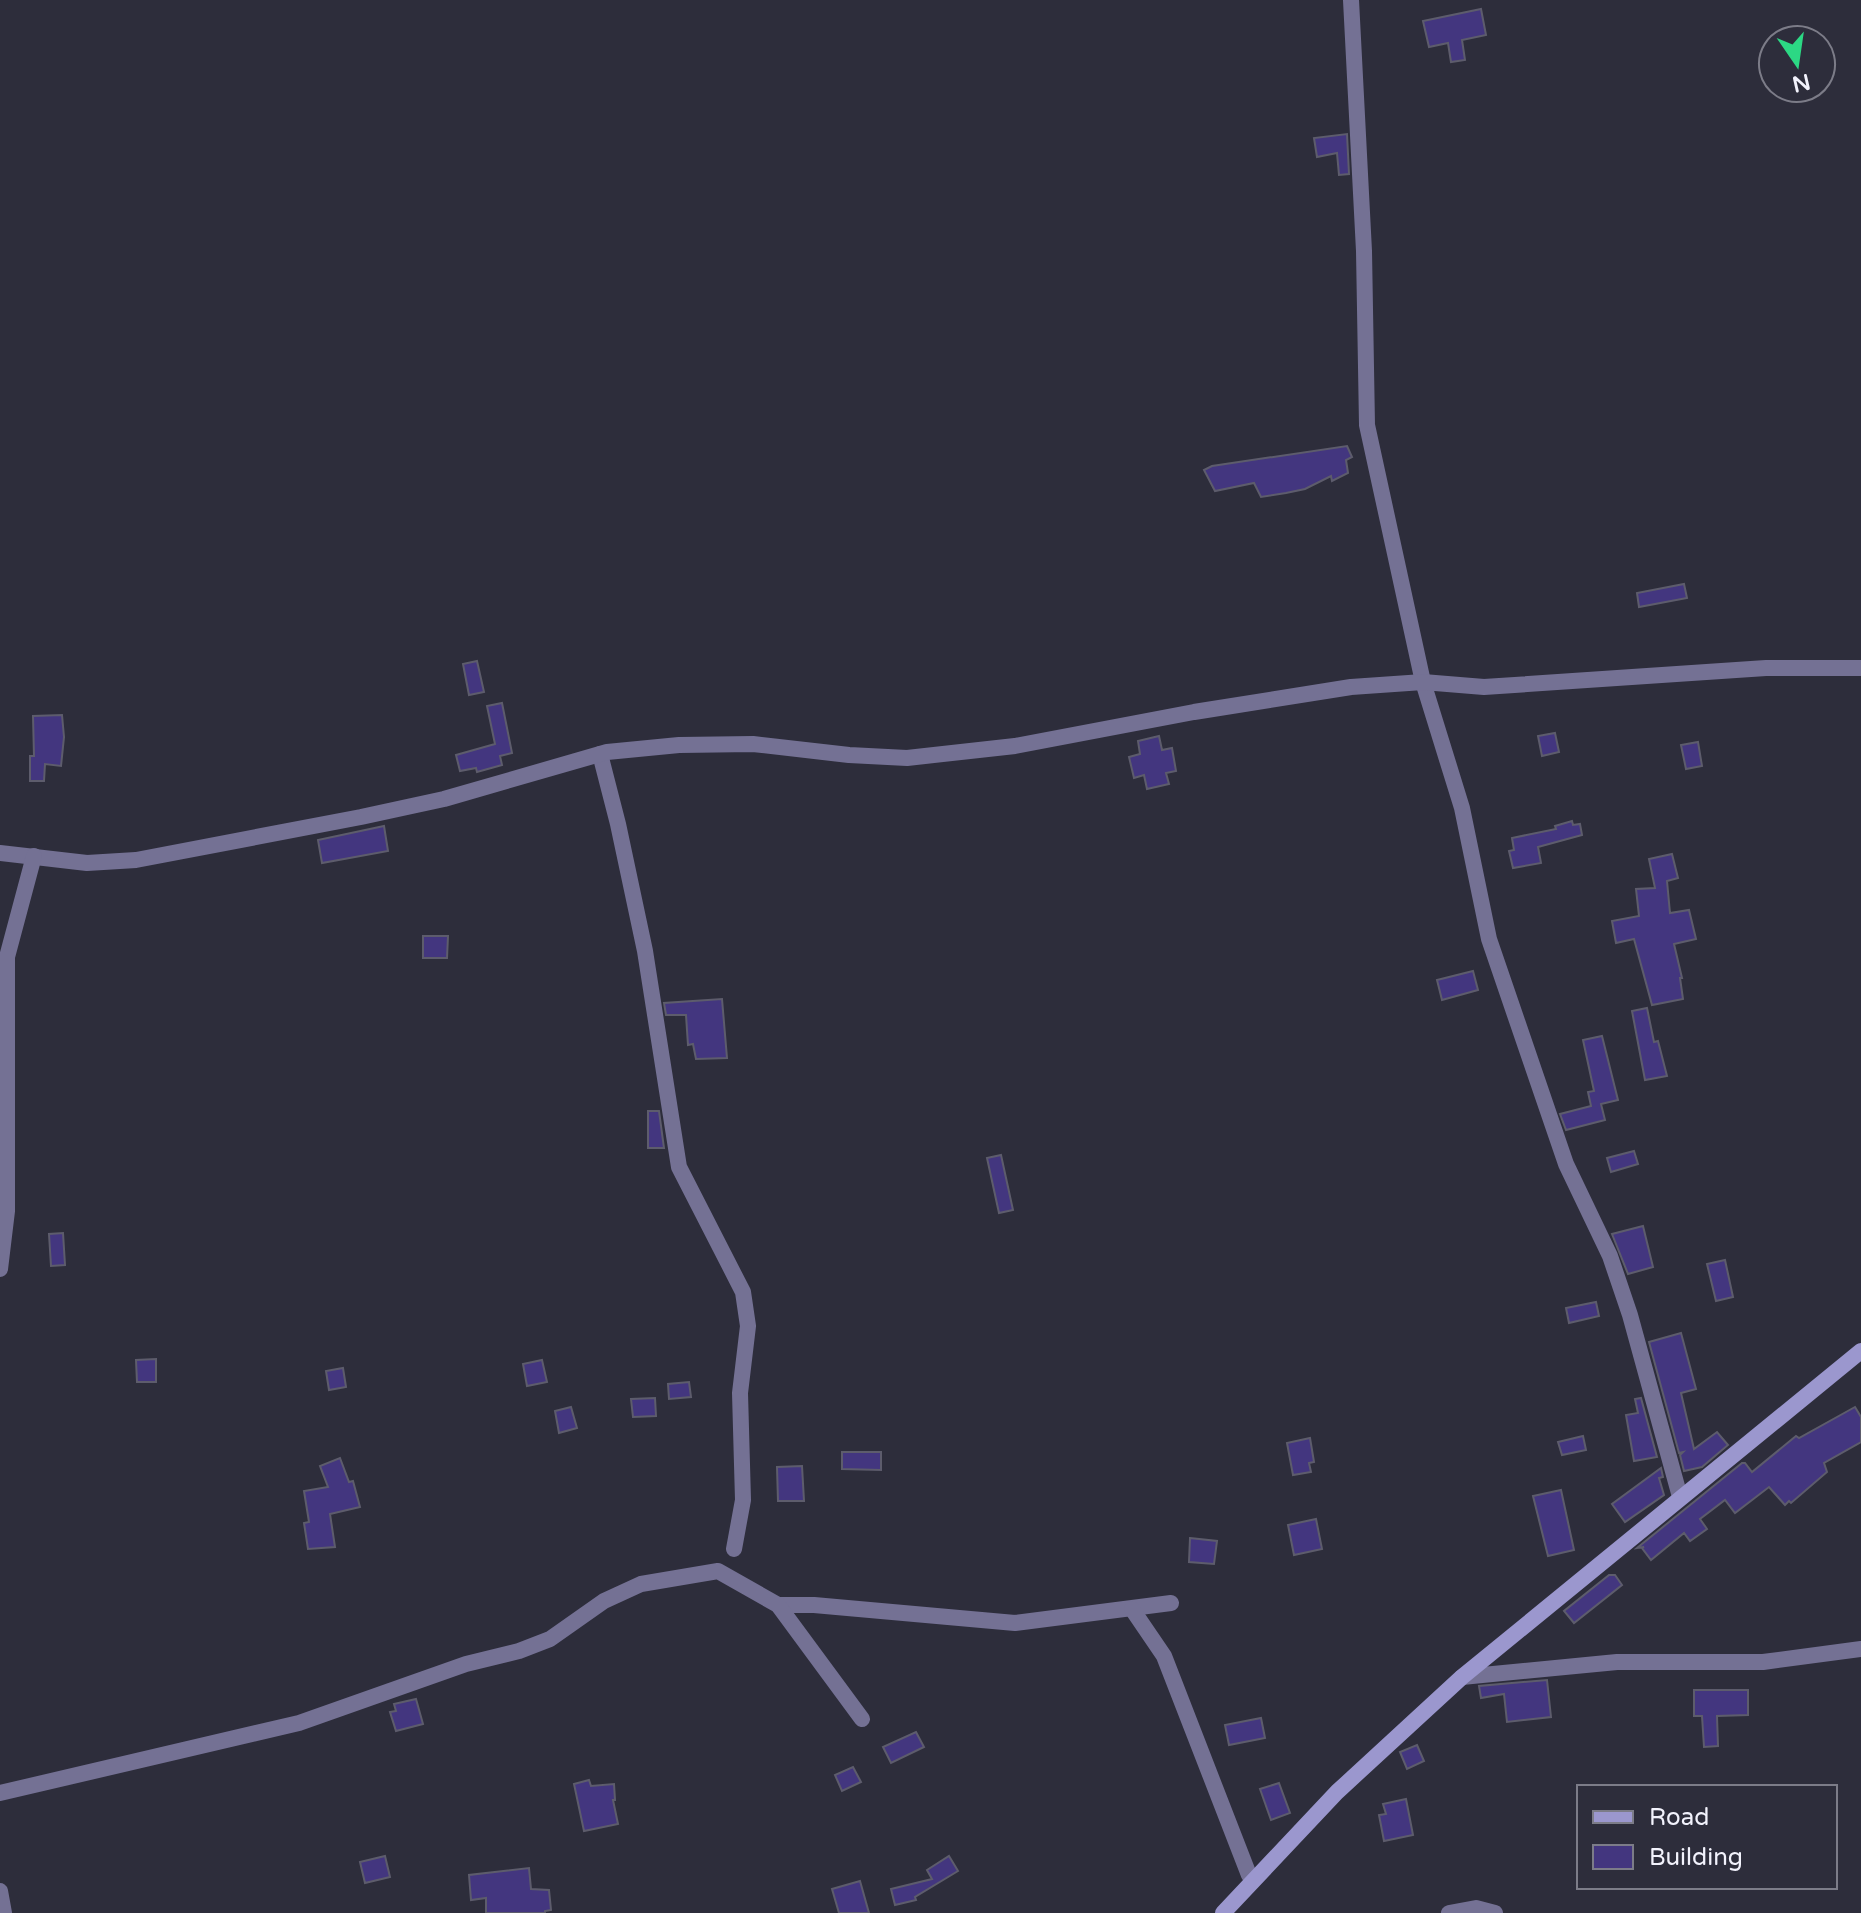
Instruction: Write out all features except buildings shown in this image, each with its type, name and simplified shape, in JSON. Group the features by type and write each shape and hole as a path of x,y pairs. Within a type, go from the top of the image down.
{"main road":[{"path":"1224,1913 1337,1792 1462,1677 1861,1351"}],"street":[{"path":"1351,0 1364,251 1367,425 1423,682 1462,808 1489,939 1566,1164 1610,1256 1630,1315 1680,1497"},
{"path":"0,853 87,863 136,860 444,799 600,754 679,745 753,744 907,758 1029,743 1351,687 1423,682 1484,687 1766,668 1861,668"},
{"path":"600,754 645,951 679,1167 743,1292 748,1326 740,1393 743,1500 734,1549"},
{"path":"0,1269 7,1211 7,957 34,856"},
{"path":"0,1793 299,1723 466,1664 519,1651 550,1639 604,1601 641,1584 718,1571 778,1605 862,1719"},
{"path":"778,1605 814,1605 1015,1623 1171,1603"},
{"path":"1132,1609 1164,1656 1249,1875"},
{"path":"1462,1677 1617,1662 1763,1662 1861,1649"},
{"path":"0,1891 4,1913"},
{"path":"1449,1913 1476,1908 1495,1913"}]}
